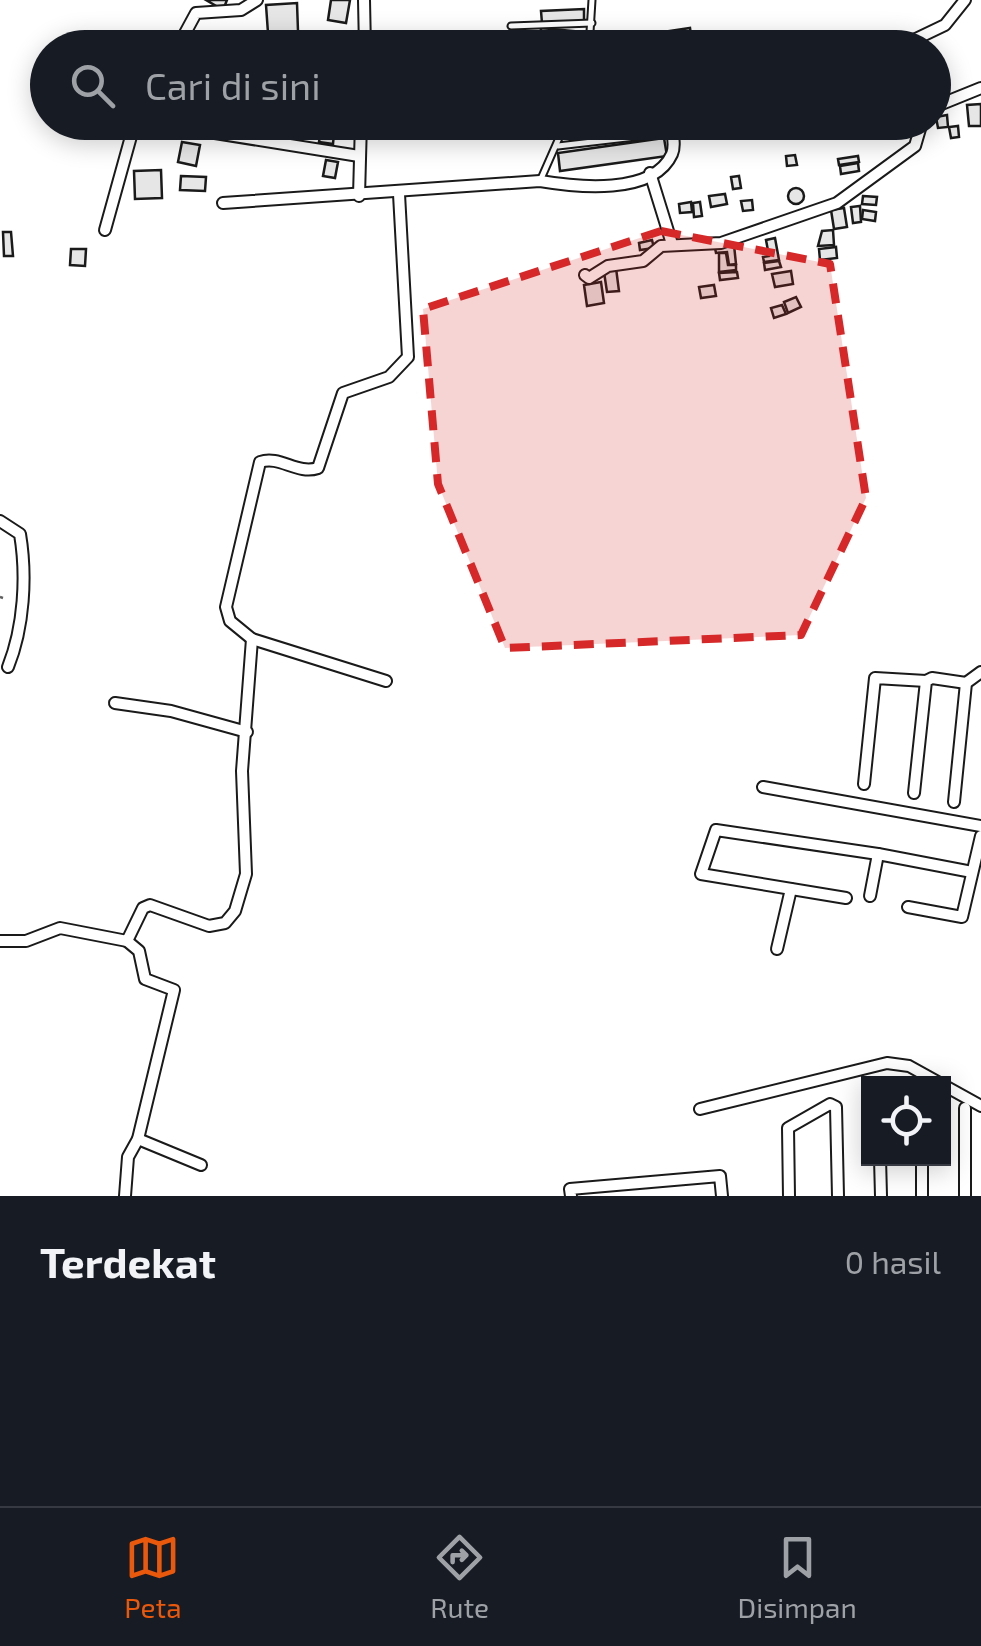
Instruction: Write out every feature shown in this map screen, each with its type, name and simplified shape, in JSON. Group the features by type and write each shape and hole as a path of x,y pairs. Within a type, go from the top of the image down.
{"street":[{"path":"186,30 196,12 241,10 257,0"},
{"path":"364,0 365,30"},
{"path":"940,30 965,0"},
{"path":"951,100 981,88"},
{"path":"105,230 130,140"},
{"path":"259,140 359,156"},
{"path":"359,196 360,140"},
{"path":"223,203 398,194 540,181 602,187 628,183 650,172 672,154 672,140"},
{"path":"585,275 589,278 608,266 644,261 656,248 672,244 721,243 837,203 915,146 917,140"},
{"path":"650,172 672,244"},
{"path":"386,681 252,639 230,621 226,606 260,462 270,459 304,470 318,468 342,393 389,377 408,358 398,194"},
{"path":"0,521 20,534 23,554 22,601 8,667"},
{"path":"127,941 148,906 209,926 226,923 235,911 246,874 242,800 252,639"},
{"path":"864,784 875,678 966,683 981,672"},
{"path":"914,793 926,681"},
{"path":"954,802 966,683"},
{"path":"115,703 171,711 247,732"},
{"path":"763,787 981,826"},
{"path":"846,898 702,874 716,830 972,872"},
{"path":"908,907 962,917 981,836"},
{"path":"870,896 878,854"},
{"path":"777,949 791,888"},
{"path":"0,940 26,941 60,928 127,941 139,951 147,981 174,990 138,1140 128,1156 124,1196"},
{"path":"700,1109 887,1063 909,1066 981,1106"},
{"path":"789,1196 788,1128 830,1104 836,1107 838,1196"},
{"path":"965,1108 965,1196"},
{"path":"138,1140 201,1165"},
{"path":"880,1166 880,1196"},
{"path":"922,1166 922,1196"},
{"path":"571,1196 570,1189 720,1176 722,1196"}],"lane":[{"path":"591,30 592,0"},
{"path":"511,26 592,23"},
{"path":"540,181 560,140"},
{"path":"558,146 610,140"}],"highlighted area":[{"path":"661,231 830,264 866,498 801,635 505,648 438,484 423,309"}],"building":[{"path":"206,0 227,0 223,10"},
{"path":"331,0 350,0 346,23 328,20"},
{"path":"297,3 298,30 268,30 266,5"},
{"path":"584,9 584,22 542,23 541,11"},
{"path":"981,104 981,126 969,126 967,105"},
{"path":"958,126 959,137 951,138 951,127"},
{"path":"664,140 667,156 560,171 558,153"},
{"path":"182,142 200,145 196,166 178,162"},
{"path":"795,155 797,165 787,166 786,156"},
{"path":"858,156 859,162 839,165 838,159"},
{"path":"326,160 338,162 335,178 323,176"},
{"path":"858,163 859,171 841,174 840,166"},
{"path":"161,170 162,198 135,199 134,171"},
{"path":"181,176 206,177 205,191 180,190"},
{"path":"739,176 741,188 733,189 731,177"},
{"path":"796,188 804,196 796,204 788,196"},
{"path":"725,194 727,204 711,207 709,196"},
{"path":"863,196 877,197 876,205 862,204"},
{"path":"752,200 753,210 743,211 741,201"},
{"path":"691,202 692,212 680,213 679,204"},
{"path":"700,202 702,216 694,217 693,203"},
{"path":"860,206 861,222 853,223 851,207"},
{"path":"844,208 847,227 834,229 831,210"},
{"path":"863,210 876,212 875,221 862,219"},
{"path":"833,230 834,245 818,246 822,231"},
{"path":"3,232 11,232 13,256 4,256"},
{"path":"775,238 779,260 764,262 763,257 769,256 766,240"},
{"path":"652,240 654,248 640,250 639,243"},
{"path":"734,245 736,264 729,265 727,252 716,253 715,248"},
{"path":"836,247 837,258 820,260 819,249"},
{"path":"71,249 86,249 85,266 70,265"},
{"path":"719,253 726,253 728,265 736,265 736,270 719,272"},
{"path":"779,261 781,267 765,270 764,263"},
{"path":"616,268 619,291 607,292 604,272"},
{"path":"791,271 793,284 775,287 772,274"},
{"path":"737,272 738,278 720,280 719,273"},
{"path":"601,282 604,303 587,306 584,285"},
{"path":"714,285 716,296 701,298 699,287"},
{"path":"796,297 801,307 788,313 784,302"},
{"path":"782,305 786,314 774,318 771,308"}]}
